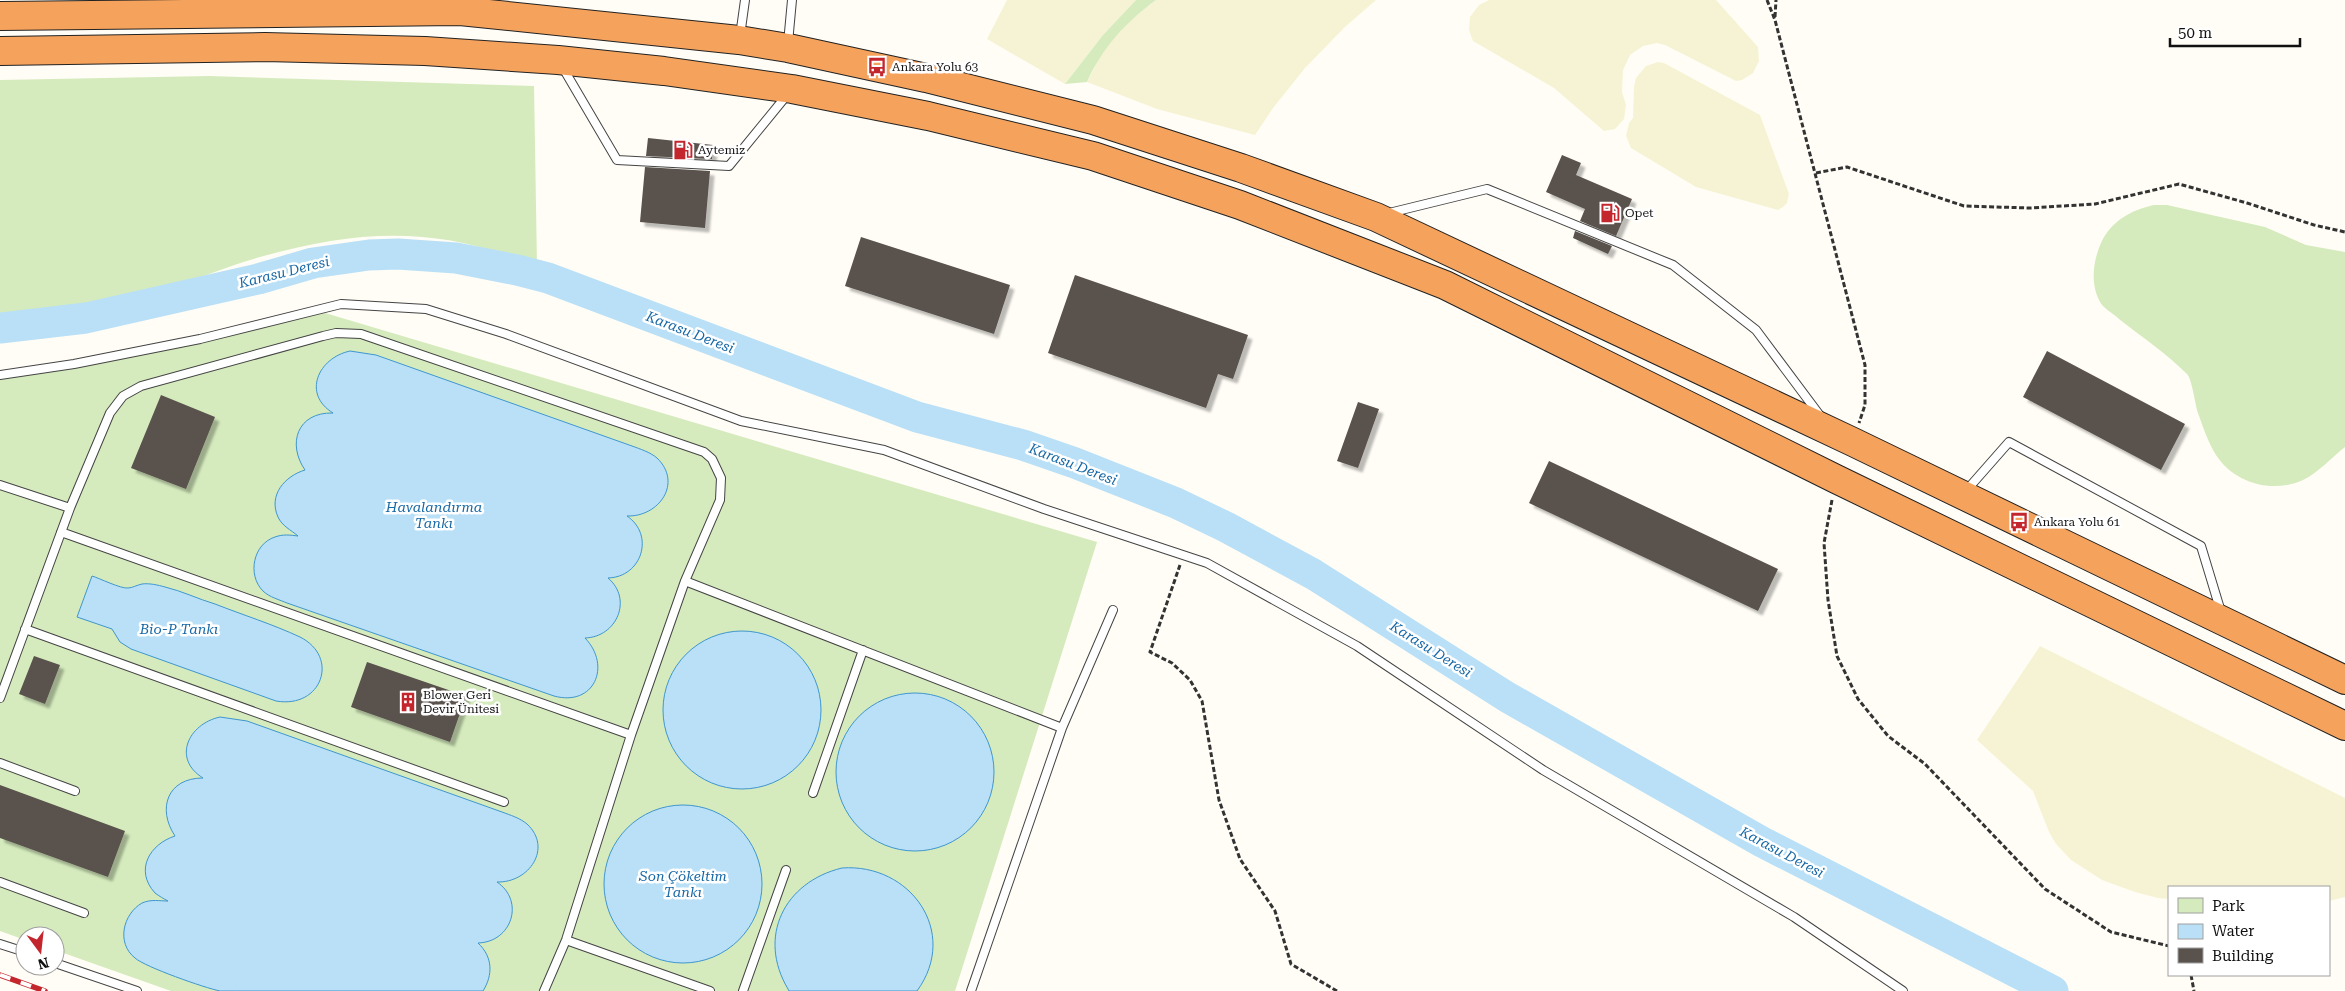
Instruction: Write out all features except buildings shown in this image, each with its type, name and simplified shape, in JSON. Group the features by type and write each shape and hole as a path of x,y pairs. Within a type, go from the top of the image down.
{"highway":[{"path":"0,16 229,13 461,6 740,40 788,48 926,78 1093,120 1241,168 1376,217 1843,437 2345,680"},
{"path":"226,48 238,42 244,36 246,29 240,19 229,13"},
{"path":"0,51 226,48 425,51 558,60 664,71 792,89 928,116 1094,156 1240,205 1445,285 1836,479 2345,726"},
{"path":"2227,668 2345,742"}],"lane":[{"path":"740,40 745,0"},
{"path":"788,48 792,0"},
{"path":"558,60 617,160 729,166 792,89"},
{"path":"1376,217 1487,189 1673,265 1756,330 1843,437"},
{"path":"0,375 74,364 190,340 341,304 426,309 506,334 741,421 884,450 1044,509 1207,563 1357,646 1543,770 1794,917 1903,991"},
{"path":"0,698 70,508 110,413 119,400 132,390 323,336 361,334 704,452 718,468 722,489 720,500 685,580 632,735 566,940 544,991"},
{"path":"1962,495 2009,442 2202,546 2224,621"},
{"path":"0,485 70,508"},
{"path":"61,532 632,735"},
{"path":"685,580 1062,728"},
{"path":"971,991 1062,728 1113,610"},
{"path":"25,629 504,802"},
{"path":"813,793 863,650"},
{"path":"0,763 75,791"},
{"path":"743,991 786,870"},
{"path":"0,882 84,913"},
{"path":"566,940 710,991"},
{"path":"0,944 15,949"},
{"path":"65,966 137,991"}],"path":[{"path":"1767,0 1775,20 1816,173 1865,366 1865,405 1843,437"},
{"path":"1775,20 1776,0"},
{"path":"1816,173 1846,167 1964,206 2030,208 2096,204 2178,184 2247,203 2314,225 2345,232"},
{"path":"1836,479 1824,543 1828,600 1837,656 1858,699 1888,736 1926,764 2046,889 2111,932 2168,946"},
{"path":"1183,555 1150,652 1172,663 1190,680 1202,701 1219,800 1240,859 1274,911 1291,964 1337,991"},
{"path":"2191,976 2194,991"}],"shaded area":[{"path":"1007,0 1136,0 1103,35 1065,84 987,39"},
{"path":"1156,0 1376,0 1346,26 1305,68 1273,108 1255,135 1157,109 1087,82 1102,53 1114,37 1128,22"},
{"path":"1489,0 1716,0 1758,47 1759,61 1753,73 1742,80 1736,81 1665,45 1657,43 1643,46 1630,55 1623,70 1622,92 1626,105 1624,119 1615,129 1604,131 1554,88 1473,41 1469,30 1470,17 1479,5"},
{"path":"1658,62 1664,63 1760,115 1789,194 1787,203 1783,207 1778,210 1696,187 1631,148 1626,136 1629,123 1633,118 1636,78 1646,66"},
{"path":"2040,646 2345,798 2345,897 2330,901 2330,886 2168,886 2168,899 2135,892 2102,880 2071,860 2056,844 2049,832 2033,791 1977,740"}],"green space":[{"path":"1136,0 1156,0 1116,36 1093,69 1087,82 1065,84 1103,35"},
{"path":"209,76 534,86 537,267 501,253 433,238 400,236 366,237 297,248 249,260 177,285 111,304 45,320 0,328 0,80"},
{"path":"2154,205 2167,205 2265,227 2306,245 2345,252 2345,447 2309,477 2291,484 2267,486 2243,479 2233,473 2216,455 2211,445 2198,413 2192,386 2187,374 2101,304 2095,288 2094,272 2098,250 2105,235 2110,228 2130,213"},
{"path":"325,313 1097,542 955,991 171,991 65,954 65,926 15,926 15,936 0,931 0,372 21,372"}],"water":[{"name":"Havalandırma Tankı","path":"350,351 376,355 638,448 657,458 668,478 664,497 649,511 639,515 627,516 636,524 641,534 641,554 629,571 620,576 608,578 616,587 619,596 618,616 606,631 596,636 585,638 593,649 597,660 598,672 595,682 589,690 580,696 568,698 554,696 287,603 268,595 258,584 254,569 257,553 262,546 278,536 298,536 284,525 278,517 275,501 280,488 285,482 305,470 297,450 296,440 299,431 311,418 321,414 333,413 318,396 316,387 318,378 322,369 329,361"},
{"name":"Bio-P Tankı","path":"92,576 125,588 148,584 171,589 300,637 312,646 320,657 322,668 320,680 314,690 305,697 292,701 276,701 131,649 120,642 112,629 77,617"},
{"path":"742,631 772,637 798,654 815,680 821,710 815,740 798,766 772,783 742,789 712,783 686,766 669,740 663,710 669,680 686,654 712,637"},
{"path":"915,693 945,699 971,716 988,742 994,772 988,802 971,828 945,845 915,851 885,845 859,828 842,802 836,772 842,742 859,716 885,699"},
{"path":"220,717 247,721 508,814 527,824 534,833 538,843 534,862 519,877 509,881 497,882 506,890 511,899 511,919 499,936 490,941 478,943 487,954 490,966 489,979 483,991 220,991 162,972 141,962 129,952 125,945 124,929 130,914 142,903 168,901 155,893 149,884 146,876 146,867 152,851 158,845 175,836 167,816 166,806 169,797 181,783 191,779 203,778 188,761 186,752 188,743 192,734 199,727"},
{"name":"Son Çökeltim Tankı","path":"683,805 713,811 739,828 756,854 762,884 756,914 739,940 713,957 683,963 653,957 627,940 610,914 604,884 610,854 627,828 653,811"},
{"path":"842,868 867,869 888,877 907,889 921,906 930,925 933,946 929,969 917,991 789,991 779,969 775,950 776,932 782,914 791,899 805,886 822,875"}],"waterway":[{"name":"Karasu Deresi","path":"0,328 86,318 258,279 313,263 369,255 398,254 456,258 548,278 917,417 1023,445 1075,463 1176,503 1226,527 1313,574 1507,697 1762,842 2053,991"}],"railway":[{"path":"0,975 45,991"}],"place":[{"name":"Ankara Yolu 63","path":"877,67"},
{"name":"Aytemiz","path":"683,150"},
{"name":"Opet","path":"1610,213"},
{"name":"Ankara Yolu 61","path":"2019,522"},
{"name":"Blower Geri Devir Ünitesi","path":"408,702"}]}
